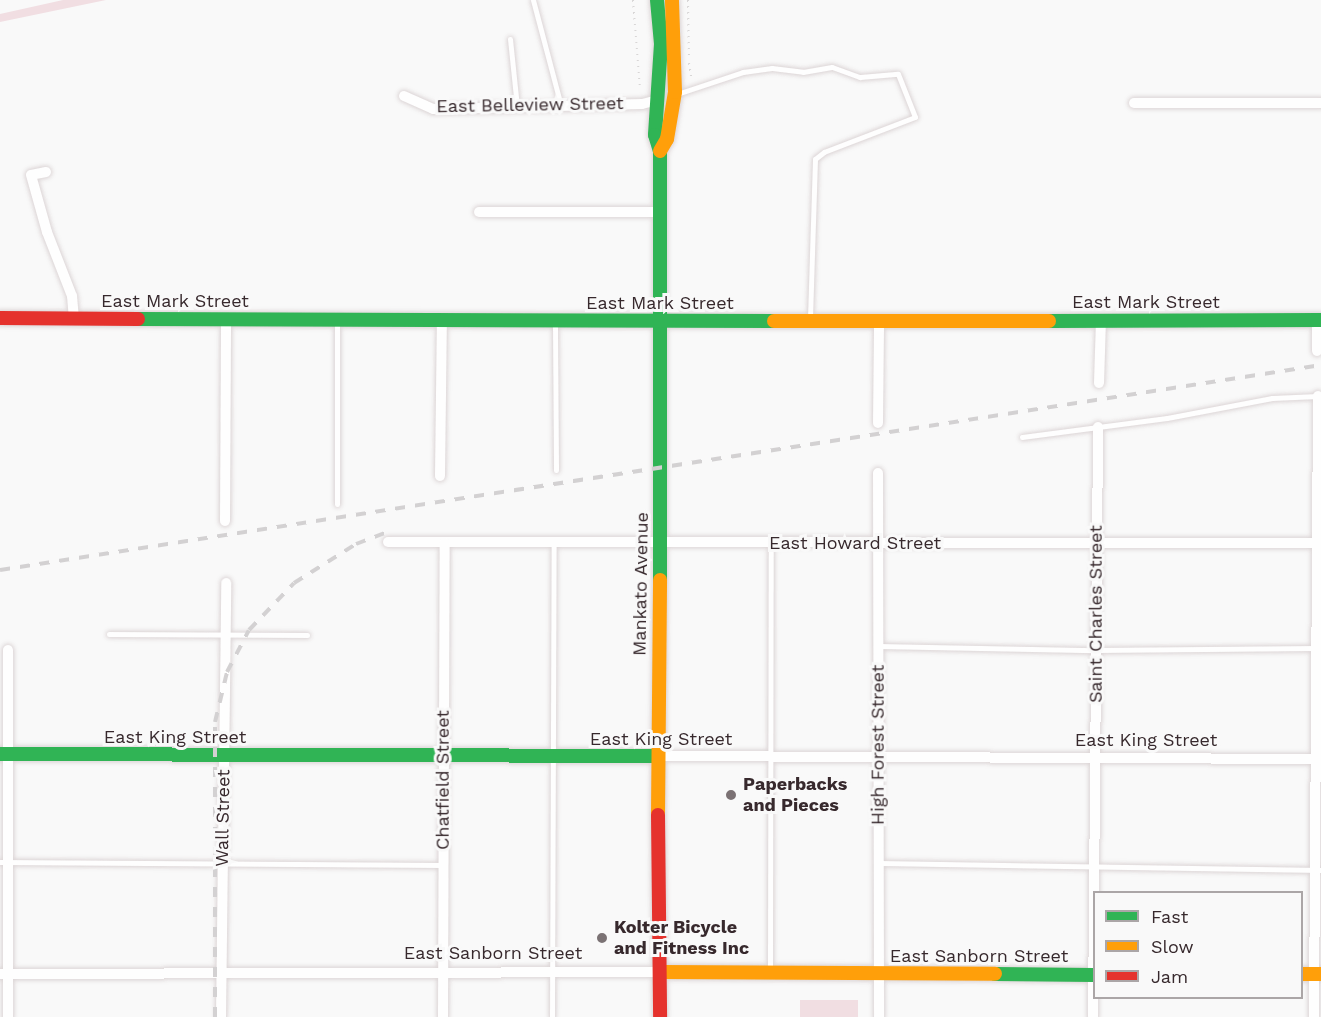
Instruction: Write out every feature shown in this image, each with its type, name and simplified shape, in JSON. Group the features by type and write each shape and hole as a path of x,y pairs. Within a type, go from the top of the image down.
{"street":[{"name":"Mankato Avenue","path":"657,0 661,44 655,135 660,151 658,320 661,543 657,756 660,1017"},
{"name":"Mankato Avenue","path":"660,151 667,139 675,94 672,0"},
{"name":"East Belleview Street","path":"404,96 433,109 642,104 658,100"},
{"path":"1134,103 1321,103"},
{"path":"46,172 31,175 47,232 72,296 74,318"},
{"path":"479,212 660,212"},
{"name":"East Mark Street","path":"0,318 442,322 1319,320"},
{"path":"225,521 226,319"},
{"path":"878,423 879,320"},
{"path":"1099,383 1101,320"},
{"path":"1317,351 1319,320"},
{"path":"440,476 442,322"},
{"path":"1314,1017 1312,974 1318,870 1318,396"},
{"name":"Saint Charles Street","path":"1093,891 1095,543 1098,427"},
{"name":"High Forest Street","path":"878,473 879,1017"},
{"name":"East Howard Street","path":"388,543 1318,543"},
{"name":"Chatfield Street","path":"443,1017 445,543"},
{"name":"Wall Street","path":"221,1017 226,583"},
{"path":"8,650 3,754 4,974 8,1017"},
{"name":"East King Street","path":"3,754 1318,758"},
{"name":"East Sanborn Street","path":"4,974 444,971 1093,975"},
{"name":"Saint Charles Street","path":"1093,999 1093,1017"}],"lane":[{"path":"533,0 561,106"},
{"path":"510,39 517,107"},
{"path":"675,94 743,72 772,68 803,72 832,67 860,77 898,74 915,117 824,152 815,159 810,320"},
{"path":"337,321 337,504"},
{"path":"555,321 556,470"},
{"path":"1022,436 1098,427 1272,398 1318,396"},
{"path":"552,1017 551,756 554,543"},
{"path":"770,973 771,543"},
{"path":"109,634 307,635"},
{"path":"878,646 1095,650 1318,648"},
{"path":"3,862 443,865"},
{"path":"878,863 1318,870"}],"path":[{"path":"633,0 640,89"},
{"path":"688,0 693,89"}],"shaded area":[{"path":"63,0 106,0 0,22 0,14"},
{"path":"800,1000 858,1000 858,1017 800,1017"}],"railway":[{"path":"0,570 1321,365"},
{"path":"215,1017 215,722 227,672 249,630 294,583 356,544 390,531"}],"traffic: fast":[{"path":"657,0 661,44 655,135 660,151 660,580"},
{"path":"138,319 774,321"},
{"path":"1049,321 1321,320"},
{"path":"0,754 657,756"},
{"path":"995,974 1093,975"}],"traffic: slow":[{"path":"660,151 667,139 675,92 672,0"},
{"path":"774,321 1049,321"},
{"path":"658,815 660,580"},
{"path":"661,972 995,974"},
{"path":"1303,974 1321,974"}],"traffic: jam":[{"path":"0,318 138,319"},
{"path":"658,815 660,1017"}],"place":[{"name":"Paperbacks and Pieces","path":"731,795"},
{"name":"Kolter Bicycle and Fitness Inc","path":"602,938"}]}
